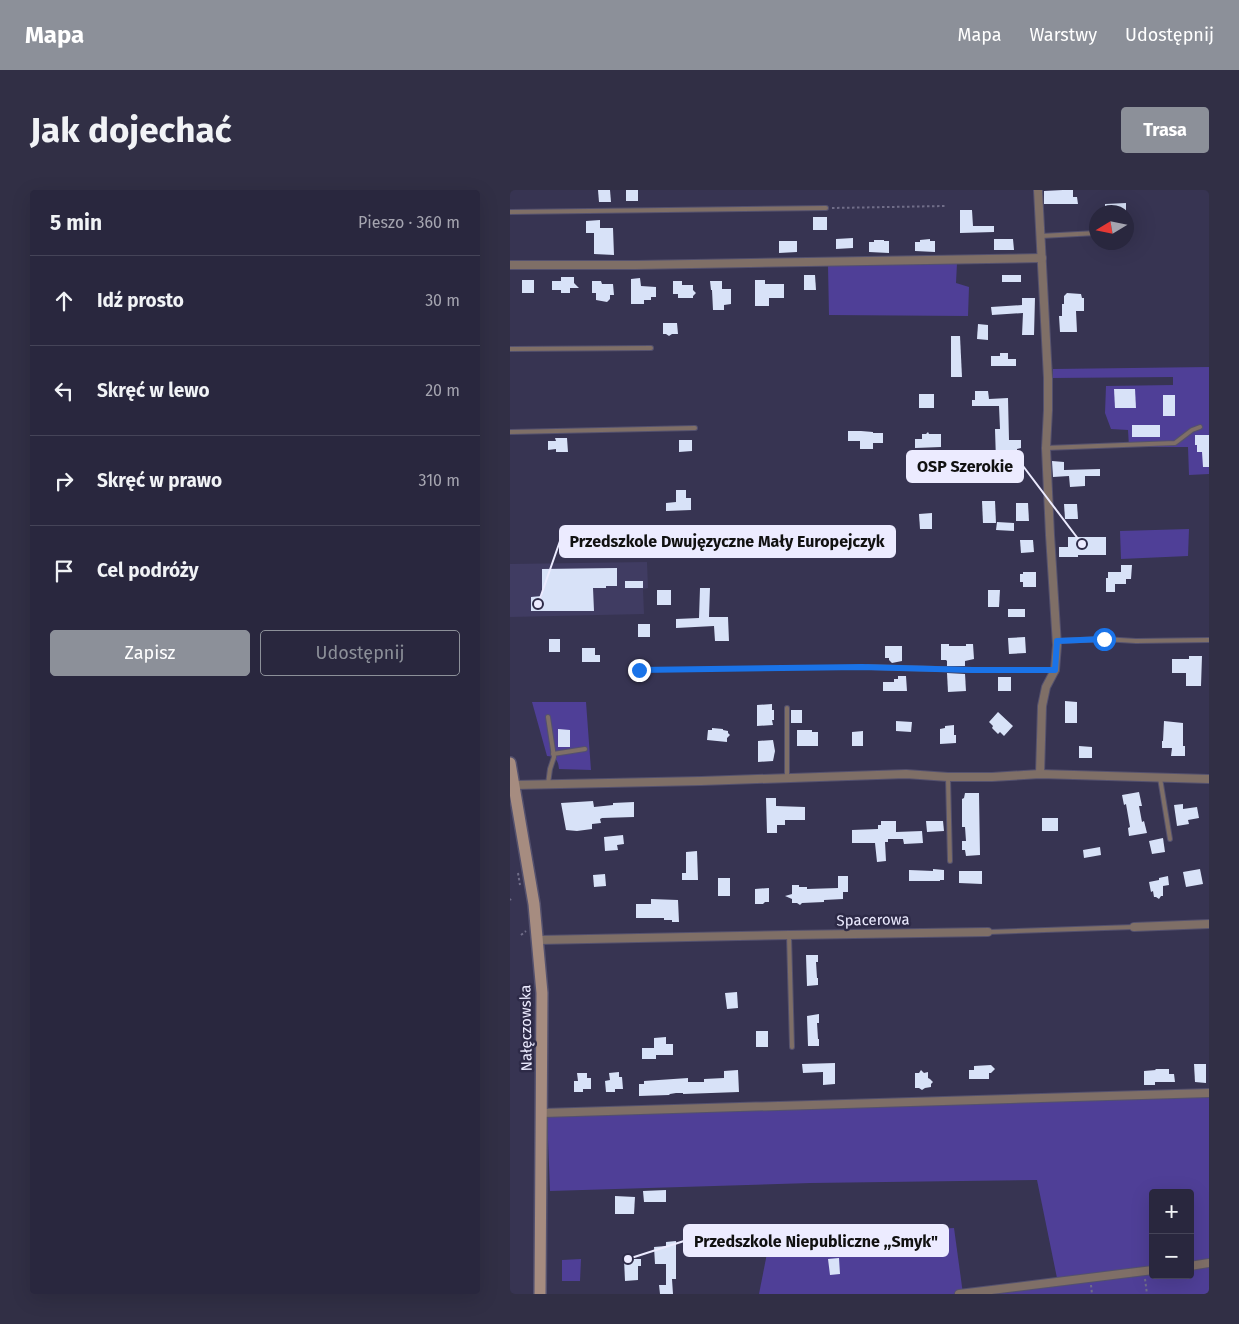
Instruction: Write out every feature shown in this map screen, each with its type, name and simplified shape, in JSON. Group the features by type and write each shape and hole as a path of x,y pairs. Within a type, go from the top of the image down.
{"main road":[{"name":"Nałęczowska","path":"510,763 512,785 534,904 542,993 540,1294"}],"street":[{"path":"1038,190 1048,378 1046,448 1050,543 1057,641 1055,670 1046,687 1042,706 1040,774"},
{"path":"510,265 646,265 1042,258"},
{"path":"512,785 608,784 906,774 948,777 1040,774 1209,779"},
{"name":"Spacerowa","path":"1134,927 1209,924"},
{"name":"Spacerowa","path":"538,940 988,932"},
{"path":"542,1113 1209,1093"},
{"path":"1194,1265 1209,1263"},
{"path":"960,1294 1149,1270"}],"lane":[{"path":"510,212 826,208"},
{"path":"1041,236 1089,233"},
{"path":"510,349 651,348"},
{"path":"1046,448 1174,443 1192,430 1200,427"},
{"path":"510,432 695,428"},
{"path":"1057,641 1104,639 1136,641 1209,640"},
{"path":"868,667 1055,670"},
{"path":"787,708 787,778"},
{"path":"548,717 554,757 548,784"},
{"path":"553,754 585,750"},
{"path":"948,777 950,861"},
{"path":"1160,778 1170,839"},
{"name":"Spacerowa","path":"988,932 1134,927"},
{"path":"789,935 792,1047"}],"path":[{"path":"826,208 945,206"},
{"path":"639,670 868,667"},
{"path":"1143,1271 1147,1294"}],"shaded area":[{"path":"957,263 956,283 969,287 968,316 829,315 828,266"},
{"path":"1209,367 1209,474 1189,475 1188,447 1129,447 1128,430 1111,429 1105,413 1106,386 1173,385 1173,377 1053,378 1053,369"},
{"path":"1189,529 1188,556 1121,559 1120,531"},
{"path":"647,562 648,588 643,589 644,614 510,617 510,564"},
{"path":"532,702 586,702 591,770 559,769 556,760 553,757 547,756"},
{"path":"1209,1091 1209,1294 980,1294 1058,1283 1037,1180 811,1183 550,1191 547,1114"},
{"path":"954,1228 963,1294 759,1294 770,1238"},
{"path":"581,1259 580,1281 562,1281 562,1260"}],"building":[{"path":"598,190 610,190 611,202 599,202"},
{"path":"626,190 638,190 638,201 626,201"},
{"path":"1073,190 1073,197 1077,197 1078,204 1044,204 1044,191"},
{"path":"1126,203 1126,205 1105,205"},
{"path":"960,210 972,210 973,226 994,226 994,232 960,233"},
{"path":"813,217 827,217 827,230 813,230"},
{"path":"600,220 600,228 613,228 614,255 594,254 594,233 586,233 586,221"},
{"path":"853,238 853,248 836,249 836,239"},
{"path":"930,239 930,241 935,241 935,252 915,251 915,242"},
{"path":"994,239 1013,239 1014,250 994,250"},
{"path":"874,240 889,241 889,253 869,252 869,242 874,242"},
{"path":"779,241 797,241 797,252 779,253"},
{"path":"804,275 815,275 816,290 804,290"},
{"path":"1002,275 1021,275 1021,282 1002,282"},
{"path":"561,277 574,277 574,283 579,288 570,288 570,293 552,290 552,281 561,281"},
{"path":"640,278 641,286 656,287 656,297 651,297 651,300 644,300 644,304 631,304 631,279"},
{"path":"522,280 534,280 534,293 522,293"},
{"path":"755,280 765,280 765,284 784,284 784,298 769,298 769,306 755,306"},
{"path":"592,281 601,281 602,284 613,284 614,295 610,295 610,299 607,302 596,300 596,293 592,293"},
{"path":"673,281 682,281 682,285 693,285 693,290 696,293 693,298 678,298 678,294 673,294"},
{"path":"710,281 722,281 722,289 731,289 731,304 724,305 724,310 713,310"},
{"path":"1067,293 1081,294 1082,298 1084,298 1084,311 1076,311 1077,332 1060,332 1059,316 1062,316 1062,304 1064,304 1064,296"},
{"path":"1022,298 1035,298 1034,335 1022,335 1023,313 992,315 991,307 1022,305"},
{"path":"663,323 677,323 678,334 669,336 663,334"},
{"path":"978,324 988,325 988,340 977,339"},
{"path":"951,336 960,336 962,377 951,377"},
{"path":"1000,353 1008,353 1008,359 1016,359 1016,366 991,366 991,356 1000,356"},
{"path":"1114,389 1135,389 1136,408 1115,408"},
{"path":"975,391 988,391 989,399 1008,398 1009,440 1021,440 1021,448 1017,449 1017,455 1009,455 1009,461 996,461 995,429 1000,429 999,406 972,406 972,400 975,400"},
{"path":"919,394 934,394 934,408 919,408"},
{"path":"1163,395 1175,395 1175,416 1163,416"},
{"path":"1132,425 1160,425 1160,437 1132,437"},
{"path":"848,431 883,433 883,443 873,443 873,449 860,449 860,441 848,441"},
{"path":"928,432 929,434 941,434 941,447 915,448 915,439 922,439 922,434"},
{"path":"1195,435 1209,435 1209,467 1203,467 1202,452 1197,452"},
{"path":"555,438 567,438 568,452 556,452 556,449 548,450 548,441 556,441"},
{"path":"679,440 692,440 692,451 679,452"},
{"path":"1052,461 1064,462 1064,470 1100,469 1100,476 1085,476 1085,486 1070,487 1069,476 1053,477"},
{"path":"676,490 686,490 686,498 691,498 691,510 666,511 666,503 676,502"},
{"path":"982,501 995,501 996,523 983,523"},
{"path":"1016,503 1028,503 1029,521 1016,521"},
{"path":"1064,504 1077,504 1078,519 1065,519"},
{"path":"932,513 932,529 920,529 919,514"},
{"path":"997,522 1014,523 1014,531 996,530"},
{"path":"1068,537 1106,537 1106,555 1059,557 1059,547 1068,547"},
{"path":"1020,540 1033,540 1034,552 1021,553"},
{"path":"1121,565 1132,565 1131,579 1126,579 1126,584 1115,584 1115,592 1106,592 1108,572 1121,572"},
{"path":"617,568 617,586 593,588 594,611 531,611 531,597 542,596 542,569"},
{"path":"1023,572 1036,572 1036,587 1023,587 1023,582 1020,582 1020,574 1023,574"},
{"path":"625,581 643,581 643,588 625,588"},
{"path":"700,588 710,588 709,617 728,617 729,641 715,641 714,626 676,628 676,619 699,618"},
{"path":"657,590 671,590 671,605 657,605"},
{"path":"988,590 1000,590 999,607 988,607"},
{"path":"1008,609 1025,609 1025,617 1008,617"},
{"path":"638,624 650,624 650,637 638,637"},
{"path":"1025,637 1026,653 1009,654 1008,638"},
{"path":"549,639 560,639 560,652 549,652"},
{"path":"941,644 966,646 966,644 973,644 974,659 965,661 965,666 947,666 946,660 941,660"},
{"path":"885,646 902,646 902,661 892,663 889,658 885,658"},
{"path":"582,648 595,648 595,655 600,655 600,662 582,662"},
{"path":"1189,656 1202,656 1201,686 1186,686 1186,673 1172,673 1172,659 1189,659"},
{"path":"947,673 965,674 966,691 948,692"},
{"path":"898,676 906,676 907,691 883,691 883,682 894,682 894,679 898,679"},
{"path":"998,677 1011,677 1011,691 998,691"},
{"path":"1065,701 1077,702 1077,723 1065,723"},
{"path":"772,704 772,710 774,710 773,725 757,726 757,705"},
{"path":"791,710 802,710 802,723 791,723"},
{"path":"998,712 1013,726 1004,736 1000,732 998,734 989,722"},
{"path":"896,721 912,722 911,732 896,731"},
{"path":"1164,721 1183,723 1185,756 1171,756 1172,748 1162,748"},
{"path":"954,725 956,743 940,744 940,729 945,728 945,726"},
{"path":"712,728 728,731 730,735 727,738 727,742 707,740 708,730 712,730"},
{"path":"558,729 570,730 570,747 558,747"},
{"path":"797,730 818,732 818,746 797,746"},
{"path":"863,731 863,746 852,746 852,732"},
{"path":"773,740 775,751 773,761 758,762 758,741"},
{"path":"1079,746 1092,747 1092,758 1079,758"},
{"path":"1139,792 1142,806 1139,806 1142,822 1144,821 1147,833 1129,836 1128,828 1130,827 1126,804 1124,805 1122,795"},
{"path":"965,793 979,793 980,855 966,856 965,850 962,850 962,841 966,841 965,827 962,827 962,799"},
{"path":"766,798 776,798 776,806 805,807 805,820 785,820 785,825 777,825 777,833 767,833"},
{"path":"593,801 594,807 613,805 613,803 634,802 634,817 602,818 600,819 601,823 592,824 592,829 566,830 561,803"},
{"path":"1183,804 1183,809 1197,807 1199,818 1188,820 1189,824 1177,826 1174,805"},
{"path":"1042,818 1058,818 1058,831 1042,831"},
{"path":"881,821 896,821 896,832 922,831 923,843 904,844 903,839 888,839 888,842 885,842 886,861 877,862 875,843 852,843 852,830 878,829"},
{"path":"926,821 943,821 944,831 927,832"},
{"path":"623,835 624,844 617,845 618,850 605,851 604,837"},
{"path":"1163,838 1165,852 1152,854 1149,841"},
{"path":"1100,847 1101,855 1084,858 1083,850"},
{"path":"697,851 698,880 682,880 682,873 686,873 686,852"},
{"path":"933,869 944,870 944,880 909,881 909,870 933,871"},
{"path":"1200,869 1203,884 1186,887 1183,872"},
{"path":"959,871 982,871 982,884 959,883"},
{"path":"605,874 606,886 594,887 593,875"},
{"path":"838,876 848,876 848,892 843,892 843,899 802,903 800,905 792,903 792,899 785,896 792,894 792,885 807,887 807,889 838,888"},
{"path":"1168,876 1169,885 1163,886 1163,896 1159,899 1154,897 1149,882"},
{"path":"718,878 730,878 730,896 718,896"},
{"path":"769,888 769,902 755,904 755,889"},
{"path":"651,899 678,900 679,922 664,920 664,918 636,918 636,904 651,904"},
{"path":"806,955 818,955 818,962 816,962 818,985 807,986"},
{"path":"737,992 738,1008 727,1009 725,993"},
{"path":"819,1014 819,1023 817,1023 819,1046 808,1046 807,1016"},
{"path":"756,1031 768,1031 768,1047 756,1047"},
{"path":"666,1037 666,1044 673,1044 673,1055 656,1055 656,1059 642,1059 642,1048 654,1048 654,1038"},
{"path":"835,1063 835,1084 823,1085 823,1072 803,1073 802,1064"},
{"path":"1194,1064 1206,1064 1206,1083 1195,1082"},
{"path":"991,1065 995,1069 989,1073 989,1079 969,1079 969,1070 974,1070 974,1066"},
{"path":"1169,1069 1169,1074 1174,1074 1175,1082 1155,1082 1155,1085 1144,1085 1144,1071"},
{"path":"738,1070 739,1092 676,1093 639,1096 639,1084 644,1084 644,1081 688,1078 688,1082 704,1082 704,1079 724,1078 724,1071"},
{"path":"921,1070 924,1073 928,1072 928,1078 933,1082 931,1087 922,1090 915,1088 915,1073 919,1073"},
{"path":"619,1072 619,1077 622,1077 623,1089 615,1089 615,1092 606,1092 605,1081 610,1080 609,1073"},
{"path":"577,1073 587,1073 587,1078 591,1078 591,1089 583,1089 583,1092 574,1092 574,1081 578,1081"},
{"path":"666,1190 666,1202 644,1202 643,1191"},
{"path":"615,1196 635,1197 634,1214 615,1214"},
{"path":"676,1241 676,1279 672,1279 673,1294 660,1294 659,1285 666,1285 666,1264 655,1264 654,1247 666,1246 666,1242"},
{"path":"839,1258 840,1274 830,1275 828,1259"},
{"path":"624,1259 641,1259 641,1266 638,1266 638,1280 625,1281"}],"place":[{"name":"OSP Szerokie","path":"1082,544"},
{"name":"Przedszkole Dwujęzyczne Mały Europejczyk","path":"538,604"},
{"name":"Przedszkole Niepubliczne ,,Smyk\"","path":"628,1259"}],"route":[{"path":"639,670 862,667 1055,670 1057,641 1104,639"}]}
